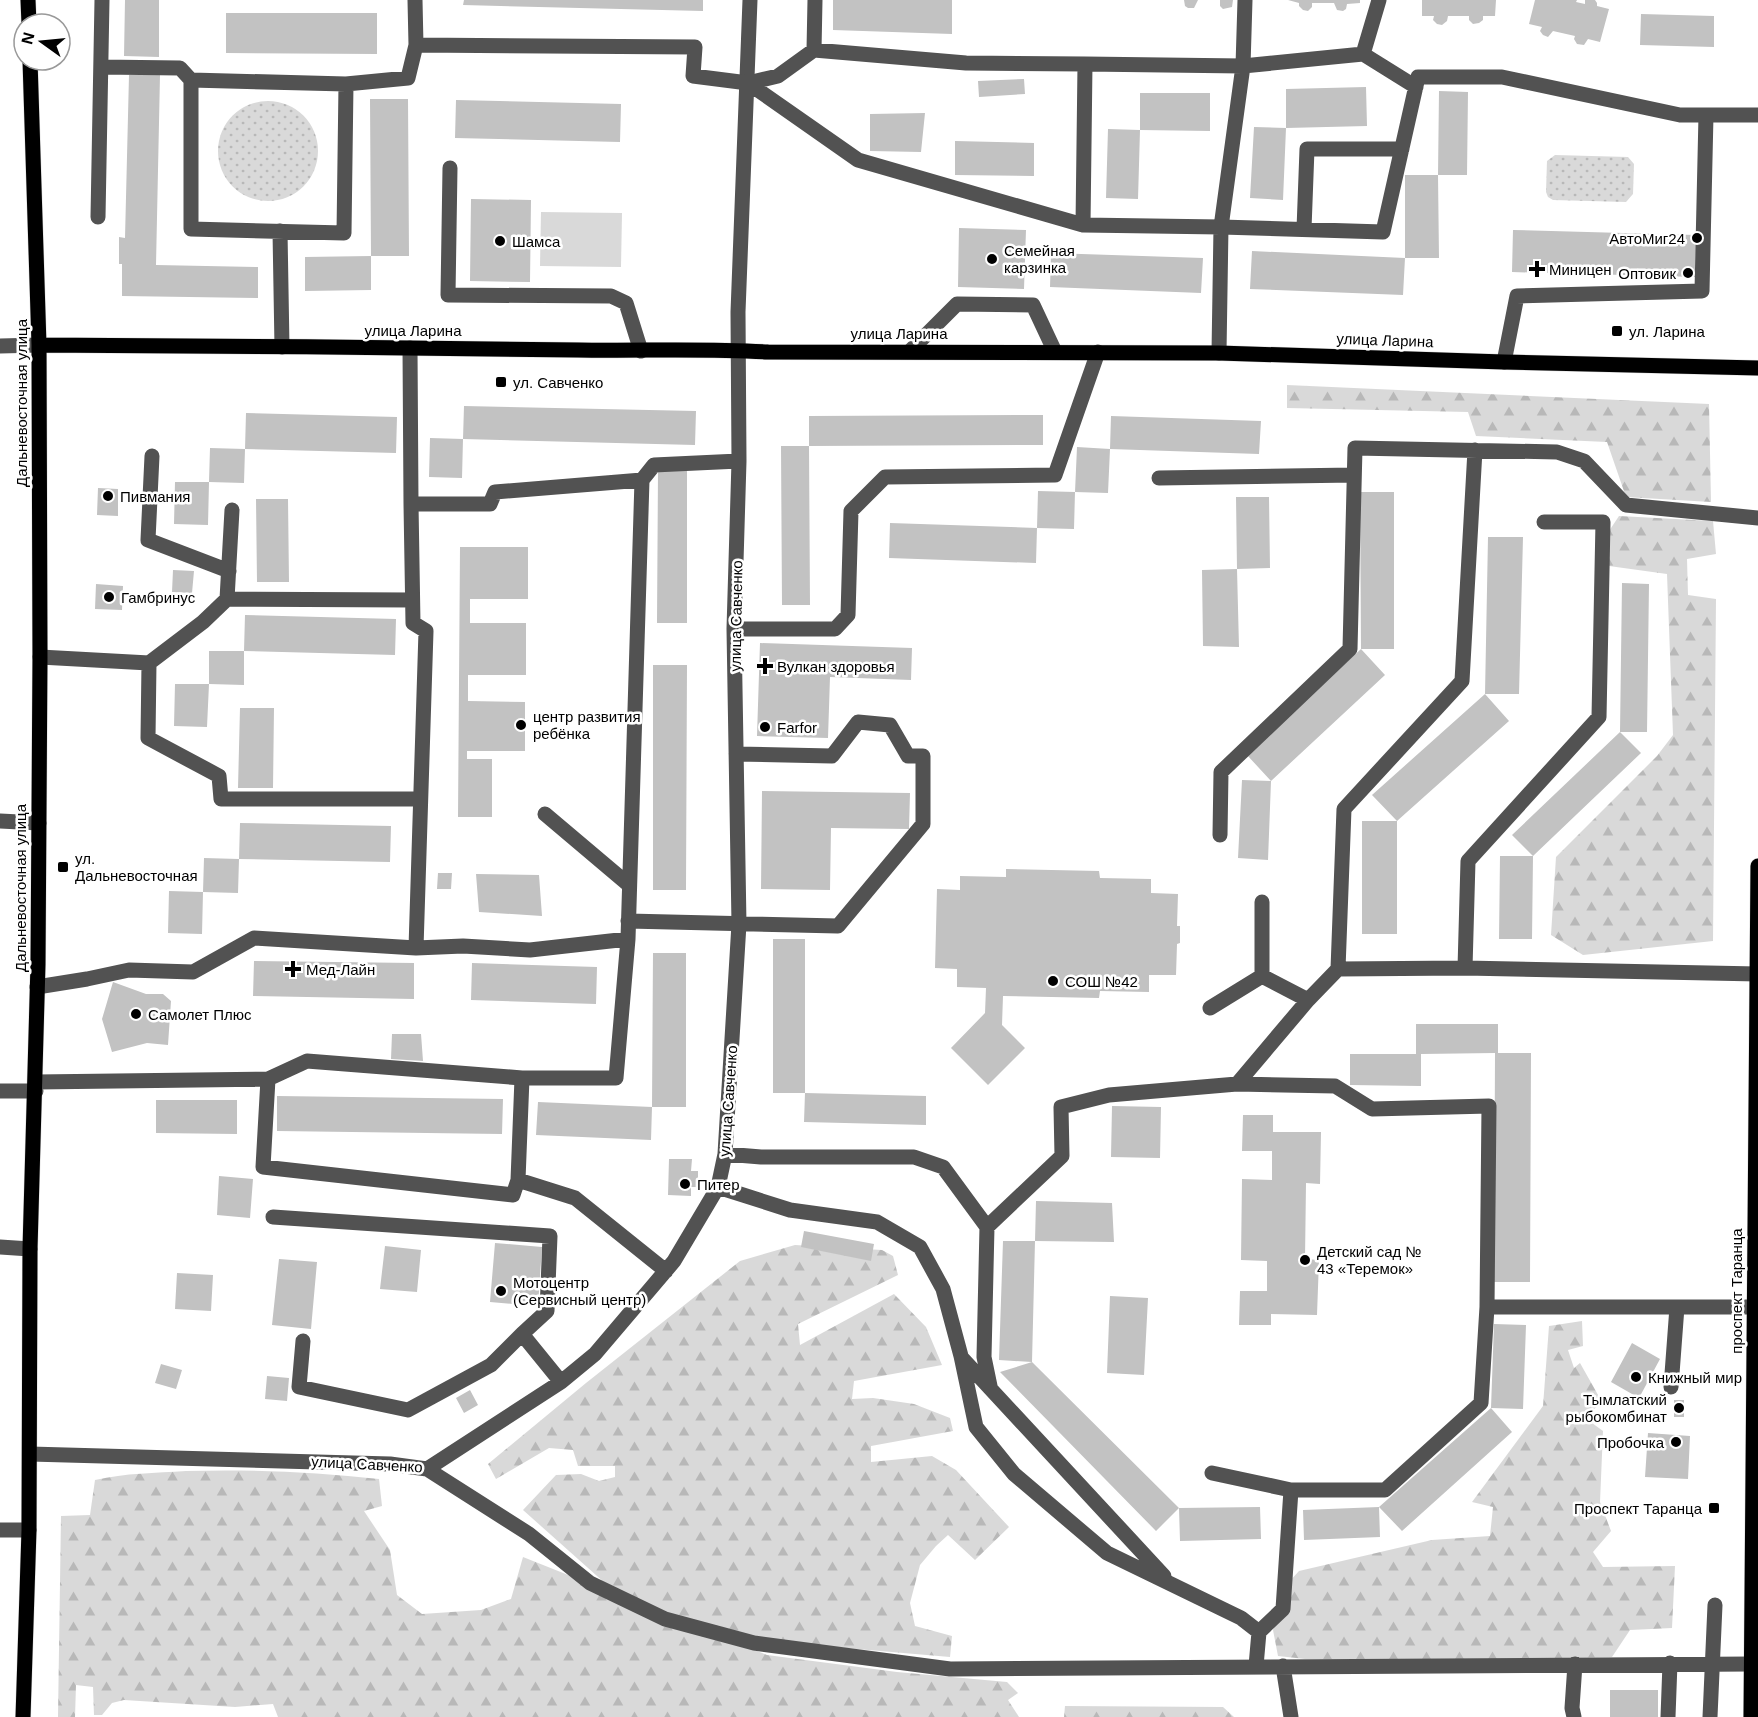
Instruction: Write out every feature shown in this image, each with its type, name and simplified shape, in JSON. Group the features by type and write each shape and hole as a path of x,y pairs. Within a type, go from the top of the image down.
{"main road":[{"name":"Дальневосточная улица","path":"23,1717 30,1530 30,1249 36,1086 40,657 39,345 30,72"},
{"name":"улица Ларина","path":"39,345 768,352 1219,352 1758,368"},
{"name":"проспект Таранца","path":"1750,1717 1754,1664 1753,1307 1758,866"}],"street":[{"path":"98,217 102,0"},
{"path":"191,80 346,84 408,78 416,45 415,0"},
{"name":"улица Савченко","path":"30,1454 379,1464 427,1469 561,1382 595,1354 666,1271 718,1187 725,1154 739,924 734,629 739,461 738,312 750,0"},
{"path":"814,50 815,0"},
{"path":"1219,352 1221,227 1243,66 1245,0"},
{"path":"1363,54 1379,0"},
{"path":"416,45 695,47 693,76 748,83 777,76 814,50 966,63 1243,66 1363,54 1416,87"},
{"path":"1083,225 1085,64"},
{"path":"101,67 180,68 191,80 191,229 344,233 346,84"},
{"path":"748,83 858,160 1083,225 1383,232 1418,78 1502,77 1680,115 1758,115"},
{"path":"1504,362 1517,296 1702,291 1706,115"},
{"path":"1304,229 1306,149 1402,149"},
{"path":"450,168 448,295 611,296 626,303 641,351"},
{"path":"280,231 282,347"},
{"path":"910,351 957,304 1032,304 1055,352"},
{"path":"0,346 39,345"},
{"path":"410,348 413,623 426,631 416,948"},
{"path":"734,629 835,629 848,615 851,511 885,477 1055,475 1098,352"},
{"path":"1220,835 1221,772 1350,650 1355,448 1557,452 1584,461 1626,505 1758,518"},
{"path":"1237,1084 1308,1000 1338,969 1344,809 1462,681 1475,450"},
{"path":"152,456 148,540 229,571"},
{"path":"0,1091 36,1086 267,1079 307,1061 522,1078 616,1078 628,939 642,480 654,465 739,461"},
{"path":"1160,478 1354,475"},
{"path":"411,504 490,504 495,492 642,480"},
{"path":"1544,522 1603,522 1626,505"},
{"path":"40,657 149,663 203,622 227,599 232,510"},
{"path":"1465,968 1468,861 1599,717 1603,522"},
{"path":"227,599 412,600"},
{"path":"149,663 148,738 219,777 221,799 420,799"},
{"path":"628,921 838,926 923,824 923,756 908,756 891,725 858,722 832,756 736,754"},
{"path":"545,814 629,885"},
{"path":"0,821 39,823"},
{"path":"1262,902 1262,976"},
{"path":"37,987 129,970 193,972 254,938 416,948 463,946 530,950 628,939"},
{"path":"1338,969 1465,968 1757,974"},
{"path":"1262,976 1308,1000"},
{"path":"1210,1008 1262,976"},
{"path":"267,1079 263,1167 513,1195 518,1180 522,1078"},
{"path":"987,1227 1062,1156 1061,1107 1110,1095 1237,1084 1335,1086 1372,1109 1489,1106 1487,1307 1480,1403 1385,1490 1291,1490 1212,1473"},
{"path":"725,1154 761,1157 914,1157 943,1167 987,1227 984,1357 990,1388"},
{"path":"518,1180 575,1198 666,1271"},
{"path":"718,1187 790,1210 877,1222 920,1247 943,1289 961,1356 976,1426 1014,1474 1107,1553 1241,1618 1258,1632"},
{"path":"273,1217 550,1236 547,1311 491,1365 408,1410 299,1387 303,1341"},
{"path":"0,1246 30,1249"},
{"path":"1487,1307 1753,1307"},
{"path":"1671,1387 1677,1307"},
{"path":"522,1334 561,1382"},
{"path":"961,1356 1170,1583"},
{"path":"427,1469 529,1534 590,1583 664,1619 754,1643 950,1669 1754,1664"},
{"path":"1256,1666 1258,1632 1283,1608 1291,1490"},
{"path":"0,1530 30,1530"},
{"path":"1710,1717 1715,1605"},
{"path":"1668,1717 1670,1663"},
{"path":"1574,1717 1572,1708 1575,1664"},
{"path":"1283,1666 1292,1717"}],"green space":[{"path":"268,101 287,105 304,115 314,132 318,151 314,170 304,187 287,197 268,201 249,197 232,187 222,170 218,151 222,132 232,115 249,105"},
{"path":"1555,155 1628,157 1634,164 1633,194 1626,202 1553,200 1546,192 1547,161"},
{"path":"541,212 622,213 621,267 540,266"},
{"path":"1287,385 1709,404 1711,502 1626,497 1607,442 1476,436 1468,412 1287,408"},
{"path":"1619,516 1713,521 1716,554 1687,559 1688,595 1716,599 1713,941 1583,955 1551,935 1556,857 1657,756 1673,735 1667,574 1609,566 1609,531"},
{"path":"795,1245 882,1250 893,1256 898,1275 798,1324 800,1345 894,1294 926,1327 942,1365 854,1381 852,1399 873,1398 914,1404 950,1418 953,1431 871,1446 871,1462 932,1456 956,1470 1009,1527 975,1560 948,1535 920,1565 910,1603 915,1626 952,1636 950,1657 775,1642 678,1619 767,1655 897,1672 1007,1682 1018,1693 1008,1700 1019,1717 278,1717 273,1704 235,1707 124,1700 112,1703 102,1715 94,1715 93,1687 76,1685 75,1717 58,1717 61,1516 90,1515 95,1480 152,1473 234,1470 379,1479 382,1506 364,1511 390,1550 397,1595 422,1614 481,1610 511,1599 523,1557 656,1610 606,1584 523,1510 556,1475 581,1474 599,1481 615,1477 615,1466 578,1466 573,1450 549,1448 496,1479 488,1464 740,1261"},
{"path":"1582,1321 1583,1346 1568,1350 1574,1368 1580,1363 1602,1402 1592,1411 1592,1423 1603,1431 1600,1502 1611,1531 1593,1552 1603,1567 1675,1566 1672,1628 1630,1630 1612,1657 1452,1660 1305,1659 1278,1656 1273,1630 1288,1583 1299,1571 1432,1540 1490,1536 1493,1507 1472,1502 1543,1406 1549,1326"},
{"path":"1065,1706 1223,1707 1234,1717 1064,1717"}],"building":[{"path":"125,0 159,0 159,57 124,56"},
{"path":"464,0 703,0 703,11 463,5"},
{"path":"833,0 952,0 952,34 833,30"},
{"path":"1184,0 1198,0 1194,8 1188,8"},
{"path":"1220,0 1233,0 1232,7 1223,9 1220,6"},
{"path":"1288,0 1360,0 1360,3 1347,4 1343,11 1337,10 1334,3 1312,3 1308,11 1303,10 1299,3"},
{"path":"1422,0 1496,0 1495,16 1483,16 1483,20 1473,24 1469,16 1448,16 1447,21 1442,25 1437,24 1433,20 1434,16 1422,16"},
{"path":"1535,0 1577,0 1576,2 1585,4 1585,0 1595,0 1597,6 1609,9 1600,42 1588,39 1584,45 1577,44 1575,36 1553,31 1548,37 1543,35 1540,31 1542,27 1529,24"},
{"path":"226,13 377,13 377,54 226,53"},
{"path":"1641,14 1714,16 1714,47 1640,45"},
{"path":"129,75 160,75 156,265 258,267 258,298 122,296 119,237 125,238"},
{"path":"1024,79 1025,94 979,97 978,81"},
{"path":"1366,87 1367,126 1286,128 1286,89"},
{"path":"1439,91 1468,92 1467,175 1438,175"},
{"path":"1140,93 1210,93 1210,131 1140,130"},
{"path":"370,99 408,99 409,256 371,256"},
{"path":"456,100 621,104 620,142 455,138"},
{"path":"925,113 921,152 870,151 870,114"},
{"path":"1254,127 1286,128 1283,200 1250,198"},
{"path":"1108,129 1140,130 1138,199 1106,198"},
{"path":"955,141 1034,143 1034,176 955,175"},
{"path":"1405,175 1438,175 1439,258 1405,258"},
{"name":"Шамса","path":"471,199 531,200 530,282 470,281"},
{"name":"Семейная карзинка","path":"959,228 1026,230 1024,289 958,287"},
{"path":"1513,230 1696,235 1695,277 1512,272"},
{"path":"1252,251 1405,258 1403,295 1250,289"},
{"path":"1051,253 1203,258 1201,293 1050,287"},
{"path":"371,256 371,290 305,291 305,257"},
{"path":"464,406 696,411 695,445 463,439"},
{"path":"246,413 397,417 396,453 245,449"},
{"path":"1043,415 1043,445 809,446 809,416"},
{"path":"1111,416 1261,421 1259,454 1110,449"},
{"path":"430,438 463,439 462,478 429,477"},
{"path":"781,446 809,446 810,605 782,605"},
{"path":"1077,447 1110,449 1108,493 1075,492"},
{"path":"210,448 245,449 244,483 209,482"},
{"path":"658,471 687,471 687,623 657,623"},
{"path":"175,482 209,482 208,525 174,524"},
{"name":"Пивмания","path":"98,488 118,489 118,516 97,515"},
{"path":"1038,491 1075,492 1074,529 1037,528"},
{"path":"1360,492 1394,492 1394,649 1361,649"},
{"path":"1236,497 1269,497 1270,568 1237,569"},
{"path":"256,499 288,499 289,582 257,582"},
{"path":"890,523 1037,528 1036,563 889,558"},
{"path":"1488,537 1523,537 1519,694 1485,694"},
{"path":"460,547 528,547 528,599 470,599 470,623 526,623 526,675 468,675 468,701 525,702 525,751 467,751 467,759 492,759 492,817 458,817"},
{"path":"1237,569 1239,647 1203,646 1202,570"},
{"path":"173,570 194,571 192,593 172,592"},
{"path":"1622,583 1649,584 1647,732 1620,732"},
{"name":"Гамбринус","path":"96,584 123,586 122,610 95,609"},
{"path":"245,615 396,619 395,655 244,651"},
{"path":"760,643 912,648 911,680 830,677 828,738 757,736"},
{"path":"1361,649 1385,675 1271,781 1247,755"},
{"path":"209,651 244,651 244,685 209,684"},
{"path":"653,665 687,665 686,890 653,890"},
{"path":"175,684 209,684 207,727 174,726"},
{"path":"1485,694 1509,721 1397,821 1372,795"},
{"path":"240,708 274,708 273,788 238,788"},
{"path":"1620,732 1641,753 1533,856 1512,835"},
{"path":"1242,780 1271,781 1268,860 1238,858"},
{"path":"762,791 910,793 909,829 831,828 830,890 761,889"},
{"path":"1362,821 1397,821 1397,934 1362,934"},
{"path":"240,823 391,826 390,862 239,859"},
{"path":"1500,856 1533,856 1532,939 1499,939"},
{"path":"204,858 239,859 238,893 203,892"},
{"name":"СОШ №42","path":"1006,869 1099,871 1100,878 1151,879 1151,893 1178,894 1177,926 1180,926 1180,943 1177,944 1176,975 1149,975 1149,992 1100,991 1099,998 1003,996 1002,1025 1025,1048 988,1085 951,1048 985,1013 986,988 957,987 957,969 935,968 937,889 960,890 960,876 1006,877"},
{"path":"438,873 452,873 451,889 437,889"},
{"path":"476,874 539,875 542,916 479,912"},
{"path":"169,891 203,892 202,934 168,933"},
{"path":"773,939 805,939 805,1093 773,1093"},
{"path":"653,953 686,953 686,1107 652,1107"},
{"path":"254,961 414,963 414,999 253,996"},
{"path":"472,963 597,967 596,1004 471,1000"},
{"path":"113,982 146,994 163,994 171,1001 168,1045 147,1043 112,1052 102,1019"},
{"path":"1416,1024 1498,1024 1498,1053 1531,1053 1530,1282 1494,1282 1495,1053 1421,1054 1421,1086 1350,1085 1350,1054 1416,1054"},
{"path":"392,1034 421,1034 423,1061 391,1059"},
{"path":"805,1093 926,1096 926,1125 804,1122"},
{"path":"277,1096 503,1099 502,1134 277,1131"},
{"path":"156,1100 237,1100 237,1134 156,1133"},
{"path":"538,1102 652,1107 651,1140 536,1135"},
{"path":"1112,1106 1161,1107 1160,1158 1111,1157"},
{"path":"1243,1115 1273,1115 1273,1132 1321,1132 1320,1184 1306,1183 1305,1259 1319,1260 1317,1315 1271,1314 1271,1325 1239,1325 1240,1291 1267,1291 1267,1261 1241,1260 1242,1179 1272,1180 1272,1151 1242,1151"},
{"path":"669,1159 692,1159 691,1171 698,1171 698,1187 691,1187 691,1196 668,1195"},
{"path":"219,1176 253,1179 250,1218 217,1215"},
{"path":"1036,1201 1112,1203 1114,1242 1035,1241"},
{"path":"804,1231 874,1244 871,1261 801,1247"},
{"path":"1003,1241 1035,1241 1032,1362 999,1360"},
{"path":"495,1243 542,1247 538,1306 490,1302"},
{"path":"385,1246 421,1250 417,1292 380,1289"},
{"path":"279,1259 317,1262 311,1329 272,1325"},
{"path":"177,1273 213,1275 211,1311 175,1309"},
{"path":"1110,1296 1148,1298 1144,1375 1107,1373"},
{"path":"1494,1324 1526,1325 1523,1409 1491,1408"},
{"path":"1632,1343 1660,1359 1639,1398 1611,1382"},
{"path":"1032,1362 1179,1508 1156,1531 1000,1372"},
{"path":"161,1364 182,1370 176,1389 155,1383"},
{"path":"267,1376 289,1378 287,1401 265,1399"},
{"path":"470,1390 478,1405 464,1413 456,1398"},
{"path":"1674,1400 1684,1400 1684,1417 1674,1417"},
{"path":"1491,1408 1512,1432 1402,1531 1379,1507"},
{"path":"1648,1433 1690,1436 1688,1479 1645,1477"},
{"path":"1260,1507 1261,1539 1180,1541 1179,1508"},
{"path":"1379,1507 1380,1537 1304,1540 1303,1510"},
{"path":"1610,1690 1658,1690 1658,1717 1610,1717"}],"place":[{"name":"АвтоМиг24","path":"1697,238"},
{"name":"Шамса","path":"500,241"},
{"name":"Семейная карзинка","path":"992,259"},
{"name":"Миницен","path":"1537,269"},
{"name":"Оптовик","path":"1688,273"},
{"name":"ул. Ларина","path":"1617,331"},
{"name":"ул. Савченко","path":"501,382"},
{"name":"Пивмания","path":"108,496"},
{"name":"Гамбринус","path":"109,597"},
{"name":"Вулкан здоровья","path":"765,666"},
{"name":"центр развития ребёнка","path":"521,725"},
{"name":"Farfor","path":"765,727"},
{"name":"ул. Дальневосточная","path":"63,867"},
{"name":"Мед-Лайн","path":"293,969"},
{"name":"СОШ №42","path":"1053,981"},
{"name":"Самолет Плюс","path":"136,1014"},
{"name":"Питер","path":"685,1184"},
{"name":"Детский сад № 43 «Теремок»","path":"1305,1260"},
{"name":"Мотоцентр (Сервисный центр)","path":"501,1291"},
{"name":"Книжный мир","path":"1636,1377"},
{"name":"Тымлатский рыбокомбинат","path":"1679,1408"},
{"name":"Пробочка","path":"1676,1442"},
{"name":"Проспект Таранца","path":"1714,1508"}]}
